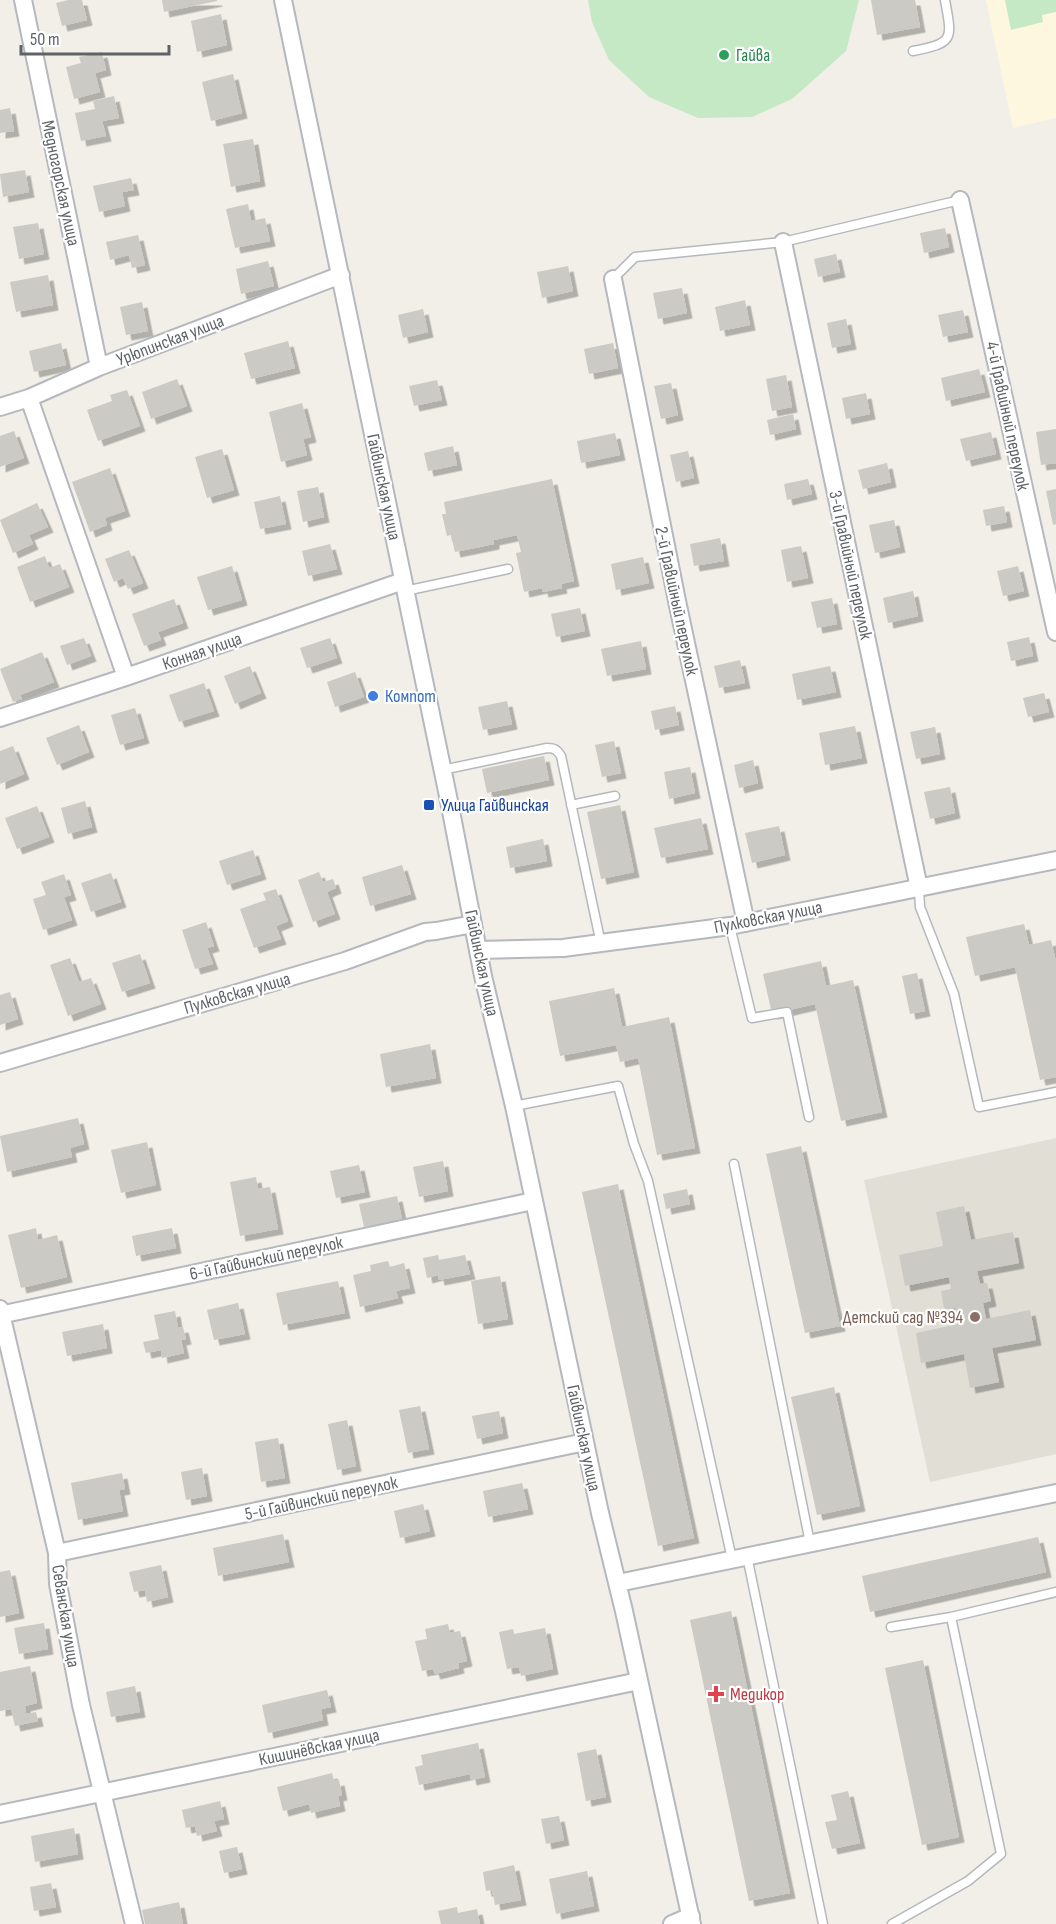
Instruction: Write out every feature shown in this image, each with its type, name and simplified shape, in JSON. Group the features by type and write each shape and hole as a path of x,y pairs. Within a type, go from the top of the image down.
{"street":[{"name":"Медногорская улица","path":"23,0 99,367"},
{"name":"Гайвинская улица","path":"283,0 478,950 692,1920"},
{"name":"4-й Гравийный переулок","path":"960,200 1056,632"},
{"name":"3-й Гравийный переулок","path":"783,242 919,888"},
{"name":"Урюпинская улица","path":"0,408 29,398 99,367 341,275"},
{"name":"2-й Гравийный переулок","path":"613,279 738,924"},
{"path":"29,398 126,677"},
{"name":"Конная улица","path":"0,718 404,586"},
{"name":"Пулковская улица","path":"478,950 563,948 738,924 1056,860"},
{"name":"Пулковская улица","path":"0,1063 345,961 424,932 473,924"},
{"name":"6-й Гайвинский переулок","path":"0,1313 533,1201"},
{"name":"Севанская улица","path":"0,1313 57,1553 60,1595 81,1705 134,1924"},
{"name":"5-й Гайвинский переулок","path":"57,1553 585,1442"},
{"path":"618,1583 1056,1493"},
{"name":"Кишинёвская улица","path":"0,1814 639,1680"},
{"path":"672,1924 692,1920"}],"lane":[{"path":"913,51 936,47 945,42 950,26 945,0"},
{"path":"613,279 635,257 783,242 960,200"},
{"path":"404,586 508,569"},
{"path":"442,770 554,748 561,756 601,944"},
{"path":"571,805 615,796"},
{"path":"919,888 920,907 954,994 980,1107 1056,1092"},
{"path":"738,924 752,1018 787,1012 809,1117"},
{"path":"514,1106 618,1086 634,1144 648,1181 740,1558 823,1924"},
{"path":"735,1164 810,1544"},
{"path":"891,1627 951,1617 1056,1592"},
{"path":"892,1924 968,1881 1001,1854 951,1617"}],"shaded area":[{"path":"986,0 1056,0 1056,118 1013,128"},
{"name":"Детский сад №394","path":"1056,1138 1056,1454 930,1482 864,1180"}],"green space":[{"name":"Гайва","path":"588,0 859,0 846,51 792,99 752,117 698,118 649,97 609,60 592,22"},
{"path":"1005,0 1056,0 1056,12 1042,15 1043,22 1011,30"}],"building":[{"path":"82,0 87,20 62,26 56,3"},
{"path":"162,0 217,0 217,1 164,12"},
{"path":"871,0 915,0 920,27 877,35"},
{"path":"221,14 227,45 197,52 191,21"},
{"path":"102,52 106,70 95,73 100,92 74,99 66,67 81,63 79,57"},
{"path":"233,74 242,113 211,121 202,82"},
{"path":"114,96 119,118 102,121 106,136 81,141 75,113 95,109 93,101"},
{"path":"10,108 14,131 0,133 0,110"},
{"path":"253,139 260,181 231,187 223,144"},
{"path":"25,170 29,192 3,197 0,174"},
{"path":"131,178 134,190 122,192 125,206 99,212 93,186"},
{"path":"248,204 251,221 265,218 270,241 235,248 226,209"},
{"path":"38,223 44,254 19,259 13,227"},
{"path":"945,228 949,247 924,253 920,233"},
{"path":"138,235 145,265 132,268 129,255 110,260 106,242"},
{"path":"836,254 840,272 818,277 814,259"},
{"path":"268,261 274,286 241,294 236,269"},
{"path":"568,266 573,291 542,298 537,272"},
{"path":"48,275 53,305 16,312 10,282"},
{"path":"682,288 687,313 658,319 653,293"},
{"path":"745,300 750,325 720,331 715,307"},
{"path":"142,302 148,331 126,335 120,307"},
{"path":"423,309 428,332 403,338 398,315"},
{"path":"963,310 968,332 943,337 938,315"},
{"path":"846,319 851,344 832,348 827,323"},
{"path":"288,341 295,368 251,379 244,353"},
{"path":"61,343 66,365 34,372 29,351"},
{"path":"613,343 618,368 589,374 584,349"},
{"path":"979,369 985,392 946,401 941,378"},
{"path":"786,375 792,407 772,411 766,379"},
{"path":"177,379 187,406 151,419 142,392"},
{"path":"437,380 442,400 414,406 409,386"},
{"path":"671,383 678,415 661,419 654,386"},
{"path":"127,390 140,426 98,441 87,410 112,401 110,395"},
{"path":"866,393 870,414 846,419 842,398"},
{"path":"302,403 311,437 303,439 307,455 281,462 269,412"},
{"path":"793,414 796,429 770,435 767,420"},
{"path":"1056,429 1056,463 1041,465 1036,432"},
{"path":"14,431 24,458 0,467 0,436"},
{"path":"991,432 996,454 966,461 960,439"},
{"path":"615,433 620,455 581,463 577,441"},
{"path":"453,446 457,465 428,471 424,453"},
{"path":"222,449 234,490 207,498 195,457"},
{"path":"688,451 694,478 676,482 670,455"},
{"path":"887,463 891,482 863,489 858,470"},
{"path":"110,468 125,511 105,518 107,525 90,532 72,482"},
{"path":"552,479 574,581 561,584 562,588 543,592 542,588 524,592 516,553 521,552 517,535 494,540 494,544 455,552 451,535 447,536 442,514 446,514 444,502"},
{"path":"808,479 812,494 787,500 784,484"},
{"path":"318,487 324,517 303,522 297,491"},
{"path":"1056,489 1056,524 1053,525 1046,491"},
{"path":"280,496 286,524 260,529 254,502"},
{"path":"37,503 48,527 29,535 33,544 13,553 0,520"},
{"path":"1004,506 1007,522 986,526 983,510"},
{"path":"894,520 900,547 875,553 869,525"},
{"path":"720,538 724,561 694,566 690,544"},
{"path":"330,544 337,569 308,576 302,551"},
{"path":"801,546 808,578 787,582 781,550"},
{"path":"129,550 143,583 128,589 123,578 114,582 105,559"},
{"path":"45,556 49,568 60,564 69,587 30,602 17,567"},
{"path":"643,557 649,583 616,590 611,564"},
{"path":"232,566 242,600 208,610 197,577"},
{"path":"1018,566 1024,591 1003,596 997,571"},
{"path":"913,591 918,616 888,623 883,598"},
{"path":"832,598 837,624 817,628 811,602"},
{"path":"174,599 183,623 158,632 161,640 144,646 132,614"},
{"path":"580,608 585,631 556,637 551,614"},
{"path":"1029,637 1033,656 1011,661 1007,642"},
{"path":"84,638 91,656 67,665 60,646"},
{"path":"330,638 337,658 307,668 300,648"},
{"path":"641,641 646,669 607,676 601,649"},
{"path":"42,652 54,682 20,695 22,699 13,702 0,669"},
{"path":"740,660 745,683 719,688 714,666"},
{"path":"250,666 261,693 235,704 224,676"},
{"path":"830,666 836,692 797,700 792,674"},
{"path":"355,672 364,697 335,707 327,682"},
{"path":"204,683 214,711 179,722 169,695"},
{"path":"1044,693 1049,712 1028,717 1023,698"},
{"path":"507,701 512,724 483,730 478,707"},
{"path":"675,706 679,725 655,730 651,711"},
{"path":"135,708 144,738 120,745 111,715"},
{"path":"79,725 89,752 57,765 46,738"},
{"path":"855,726 862,758 825,765 819,733"},
{"path":"935,727 940,754 916,759 910,732"},
{"path":"614,741 621,773 602,777 595,745"},
{"path":"13,746 24,774 0,784 0,751"},
{"path":"544,756 549,780 487,793 482,769"},
{"path":"753,760 758,783 739,788 734,765"},
{"path":"690,767 695,793 669,799 664,772"},
{"path":"950,787 955,813 930,819 924,792"},
{"path":"85,801 92,827 68,834 61,808"},
{"path":"620,805 634,872 601,879 587,812"},
{"path":"37,806 49,837 17,849 5,818"},
{"path":"701,818 708,849 661,858 654,828"},
{"path":"779,826 785,855 752,863 745,833"},
{"path":"543,839 547,861 510,868 506,847"},
{"path":"253,850 261,874 227,885 219,861"},
{"path":"402,865 411,894 370,906 362,877"},
{"path":"319,872 323,882 333,879 336,888 327,892 335,914 313,922 298,880"},
{"path":"111,873 121,902 91,912 81,883"},
{"path":"64,874 71,895 64,897 72,920 43,930 33,899 46,895 41,882"},
{"path":"276,889 288,921 276,926 281,939 254,948 240,909 266,900 263,893"},
{"path":"206,922 214,946 207,948 213,964 195,969 182,930"},
{"path":"1024,924 1029,945 1051,940 1056,962 1056,1077 1040,1080 1015,967 975,976 966,937"},
{"path":"140,954 150,983 122,992 112,963"},
{"path":"70,958 79,982 91,978 101,1004 68,1016 50,965"},
{"path":"821,961 826,986 853,980 882,1112 841,1121 815,1004 772,1014 763,974"},
{"path":"917,973 925,1011 910,1014 902,976"},
{"path":"614,988 622,1027 669,1017 695,1148 657,1155 638,1058 620,1062 616,1045 560,1056 549,1001"},
{"path":"10,992 18,1019 0,1025 0,995"},
{"path":"430,1044 436,1078 386,1087 380,1054"},
{"path":"78,1118 84,1144 70,1148 72,1157 7,1172 0,1136"},
{"path":"147,1142 156,1185 121,1193 111,1150"},
{"path":"801,1146 840,1326 805,1333 766,1154"},
{"path":"443,1161 448,1191 419,1197 413,1167"},
{"path":"359,1165 365,1192 336,1198 330,1171"},
{"path":"256,1177 258,1189 270,1187 278,1229 240,1236 230,1182"},
{"path":"618,1184 694,1538 658,1546 582,1192"},
{"path":"687,1189 690,1204 666,1209 663,1194"},
{"path":"397,1196 402,1219 364,1227 359,1204"},
{"path":"964,1206 971,1240 1013,1232 1019,1263 977,1271 980,1284 987,1283 991,1301 983,1303 986,1319 1030,1310 1036,1340 992,1348 999,1382 970,1388 964,1354 921,1363 916,1333 958,1324 955,1308 944,1309 941,1291 951,1289 949,1277 905,1286 899,1255 943,1246 936,1212"},
{"path":"36,1228 38,1240 57,1235 67,1277 21,1288 8,1235"},
{"path":"172,1228 176,1248 136,1256 132,1236"},
{"path":"438,1255 439,1260 465,1255 470,1274 439,1280 438,1275 427,1278 423,1258"},
{"path":"388,1261 390,1267 404,1263 410,1288 396,1291 398,1298 360,1307 353,1275 371,1271 370,1265"},
{"path":"500,1276 508,1319 478,1324 471,1281"},
{"path":"338,1281 345,1313 283,1325 276,1293"},
{"path":"238,1303 245,1334 214,1340 207,1310"},
{"path":"175,1311 178,1328 183,1327 186,1339 181,1340 184,1353 162,1358 161,1350 146,1353 143,1342 159,1339 154,1315"},
{"path":"103,1324 107,1348 67,1356 62,1332"},
{"path":"834,1387 860,1506 817,1515 791,1397"},
{"path":"420,1406 429,1449 408,1453 399,1410"},
{"path":"499,1411 503,1433 477,1439 472,1416"},
{"path":"347,1420 356,1466 337,1470 328,1424"},
{"path":"278,1438 285,1478 261,1482 255,1442"},
{"path":"202,1468 207,1496 186,1500 181,1472"},
{"path":"122,1473 125,1489 119,1490 123,1511 78,1520 71,1483"},
{"path":"522,1483 528,1509 488,1517 483,1491"},
{"path":"423,1504 430,1531 400,1538 394,1511"},
{"path":"283,1534 289,1562 218,1576 213,1548"},
{"path":"1038,1537 1046,1572 870,1612 862,1576"},
{"path":"161,1565 168,1597 147,1602 145,1590 134,1592 129,1572"},
{"path":"10,1570 19,1613 0,1617 0,1572"},
{"path":"731,1611 790,1893 749,1901 690,1620"},
{"path":"44,1623 48,1649 19,1654 14,1628"},
{"path":"448,1624 450,1633 460,1631 467,1661 458,1663 459,1668 435,1674 433,1669 422,1671 415,1641 427,1639 425,1629"},
{"path":"545,1628 553,1669 521,1676 519,1667 507,1669 499,1632 513,1629 514,1634"},
{"path":"923,1660 959,1837 922,1845 885,1668"},
{"path":"30,1666 37,1703 25,1706 26,1714 36,1712 38,1721 15,1726 11,1709 0,1711 0,1672"},
{"path":"135,1686 140,1712 111,1717 106,1692"},
{"path":"327,1690 331,1707 321,1709 323,1720 268,1733 262,1705"},
{"path":"478,1743 485,1777 471,1780 470,1774 419,1785 415,1767 423,1765 421,1755"},
{"path":"596,1749 606,1797 586,1801 577,1753"},
{"path":"332,1773 334,1781 339,1780 342,1795 338,1796 340,1806 311,1813 309,1804 283,1811 277,1787"},
{"path":"848,1791 860,1843 832,1849 825,1822 837,1820 831,1795"},
{"path":"220,1801 224,1819 214,1821 217,1831 197,1836 195,1826 186,1828 182,1810"},
{"path":"559,1816 564,1840 546,1844 541,1819"},
{"path":"74,1828 78,1854 35,1862 31,1836"},
{"path":"237,1847 242,1869 224,1873 219,1851"},
{"path":"514,1865 521,1900 495,1905 492,1890 486,1891 483,1872"},
{"path":"587,1871 594,1906 556,1914 549,1879"},
{"path":"51,1883 56,1907 34,1911 30,1887"},
{"path":"179,1902 183,1924 145,1924 142,1910"},
{"path":"457,1907 458,1913 477,1909 480,1924 441,1924 438,1911"}],"place":[{"name":"Гайва","path":"724,55"},
{"name":"Компот","path":"373,696"},
{"name":"Улица Гайвинская","path":"429,805"},
{"name":"Детский сад №394","path":"975,1317"},
{"name":"Медикор","path":"716,1694"}]}
